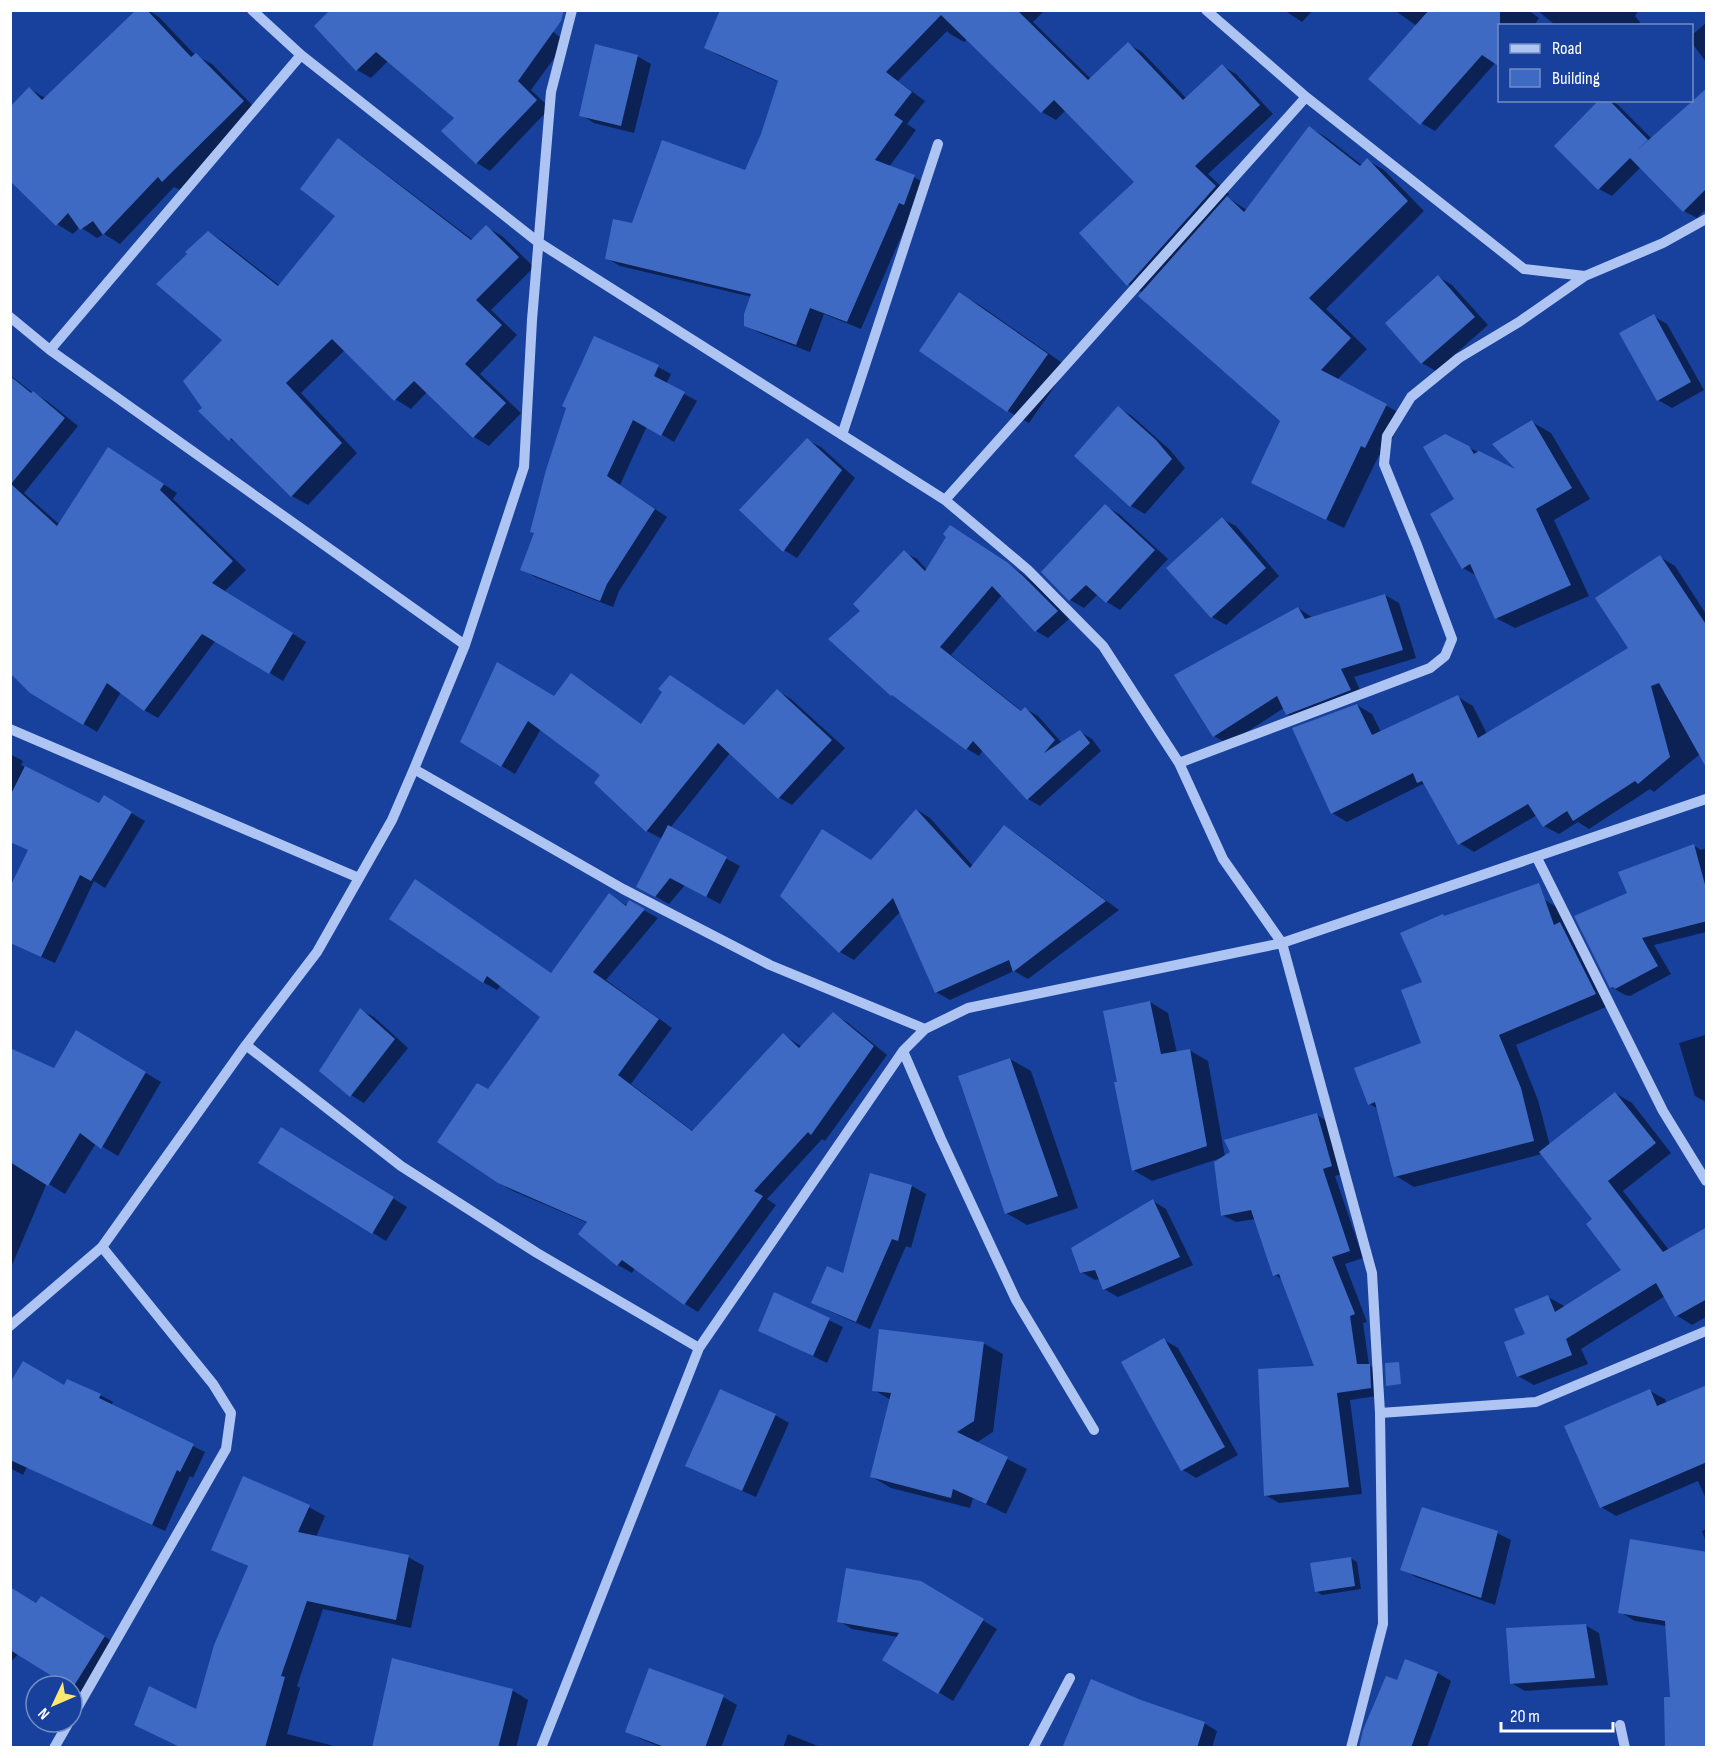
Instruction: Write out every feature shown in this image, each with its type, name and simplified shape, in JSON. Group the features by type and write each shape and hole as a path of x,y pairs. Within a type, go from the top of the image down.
{"street":[{"path":"252,10 301,55 538,242 945,500 1028,570 1102,646 1179,763 1222,859 1282,943 1372,1273 1380,1413 1383,1624 1351,1748"},
{"path":"10,1326 102,1247 246,1045 317,952 392,820 414,769 465,645 524,467 532,320 551,92 572,10"},
{"path":"1206,10 1306,97 1524,269 1585,276"},
{"path":"50,350 301,55"},
{"path":"945,500 1306,97"},
{"path":"842,435 938,144"},
{"path":"1179,763 1430,668 1445,656 1452,639 1384,464 1387,436 1411,397 1459,358 1519,322 1585,276 1664,243 1707,219"},
{"path":"10,317 50,350 465,645"},
{"path":"10,729 359,878"},
{"path":"414,769 623,889 759,960 925,1029"},
{"path":"541,1748 699,1347 903,1050 925,1029 968,1008 1282,943 1707,799"},
{"path":"1537,858 1663,1111 1707,1181"},
{"path":"246,1045 401,1166 537,1253 699,1347"},
{"path":"903,1050 941,1139 1016,1300 1094,1430"},
{"path":"84,1696 225,1449 231,1413 213,1384 102,1247"},
{"path":"1380,1413 1536,1402 1707,1331"},
{"path":"1033,1748 1070,1678"},
{"path":"1620,1725 1625,1748"},
{"path":"54,1748 62,1734"}],"building":[{"path":"136,10 147,10 191,57 196,53 244,101 162,182 158,177 103,235 93,221 80,230 68,213 56,226 10,181 10,107 29,87 42,100"},
{"path":"330,10 564,10 561,21 518,81 537,100 476,164 441,131 454,118 376,52 356,71 314,26"},
{"path":"720,10 1017,10 1088,80 1128,42 1183,100 1222,64 1260,105 1195,166 1216,186 1127,286 1079,233 1134,182 1054,100 1041,113 941,15 886,72 912,92 894,115 903,121 875,160 915,175 904,205 899,203 847,322 810,308 796,345 744,326 744,314 751,294 605,259 613,219 632,223 662,140 745,170 761,134 778,81 704,48"},
{"path":"1429,10 1500,10 1498,66 1482,55 1420,125 1368,79"},
{"path":"595,44 638,55 621,126 579,116"},
{"path":"1707,88 1707,188 1683,212 1630,158 1598,190 1554,146 1597,102 1611,102 1648,140 1635,152"},
{"path":"1309,126 1360,166 1367,158 1408,201 1309,298 1351,338 1321,370 1387,404 1365,448 1361,446 1326,520 1251,483 1280,421 1138,296 1227,196 1244,212"},
{"path":"338,138 471,240 486,225 519,257 476,300 502,325 465,364 506,403 473,438 414,381 394,401 332,339 286,383 342,443 291,497 231,438 229,441 198,411 202,408 183,381 222,340 156,284 208,231 278,286 335,216 300,189"},
{"path":"1438,275 1475,317 1421,364 1385,323"},
{"path":"959,292 1048,354 1007,412 919,351"},
{"path":"1654,314 1691,382 1657,401 1619,333"},
{"path":"594,336 659,365 654,376 685,392 661,436 633,420 607,476 655,509 607,584 600,601 520,570 534,533 530,532 546,470 566,408 562,406"},
{"path":"10,376 31,393 33,391 65,418 11,484 57,526 108,447 164,484 160,490 233,561 212,583 293,633 269,674 202,634 144,711 107,683 83,725 30,693 10,673"},
{"path":"1118,406 1156,440 1172,459 1130,507 1074,456"},
{"path":"1532,420 1572,488 1536,509 1571,585 1495,619 1470,564 1462,569 1430,514 1454,499 1423,447 1445,434 1469,446 1474,454 1479,451 1515,469 1492,444"},
{"path":"807,438 842,470 783,552 739,510"},
{"path":"1105,504 1155,550 1106,603 1086,585 1069,601 1041,572"},
{"path":"1222,517 1266,568 1211,618 1166,568"},
{"path":"950,525 1008,563 1058,611 1035,632 992,586 940,647 1021,711 1025,707 1055,740 1044,753 1080,730 1090,743 1027,800 973,741 966,750 891,696 828,639 860,611 853,604 904,550 925,571 946,537 943,534"},
{"path":"1660,555 1707,626 1707,769 1659,683 1651,686 1670,757 1638,784 1635,781 1573,821 1567,811 1543,827 1528,804 1458,845 1422,781 1417,783 1413,773 1331,814 1292,728 1357,704 1372,735 1458,695 1478,738 1628,648 1595,598"},
{"path":"1385,594 1403,650 1341,669 1351,690 1286,715 1277,696 1213,737 1174,675 1298,607 1305,619"},
{"path":"497,662 554,696 571,673 641,724 662,692 658,689 670,675 744,725 777,689 832,740 778,799 718,743 646,832 594,783 600,775 528,721 501,767 460,742"},
{"path":"25,766 99,803 104,795 132,812 91,881 80,875 41,957 10,943 10,887 28,850 10,842 10,796"},
{"path":"916,809 970,868 1004,825 1106,901 1013,972 1009,960 935,993 893,898 839,953 780,896 822,829 871,860"},
{"path":"668,825 727,857 706,897 670,878 655,897 636,887"},
{"path":"1694,844 1707,892 1707,921 1642,938 1658,966 1615,989 1610,988 1574,916 1627,893 1618,872"},
{"path":"415,879 551,973 609,893 626,906 629,900 645,909 593,972 659,1019 618,1075 692,1131 783,1033 799,1048 833,1012 874,1046 811,1135 808,1132 754,1191 763,1196 684,1305 622,1260 617,1266 578,1234 587,1222 498,1183 437,1142 477,1083 488,1089 540,1017 487,976 483,983 389,919"},
{"path":"1539,883 1554,925 1560,922 1596,994 1499,1035 1521,1088 1534,1141 1394,1177 1375,1102 1368,1105 1354,1068 1421,1043 1401,990 1422,982 1400,933 1443,914 1444,916"},
{"path":"1150,1001 1161,1054 1190,1049 1207,1146 1132,1171 1114,1082 1117,1082 1103,1011"},
{"path":"360,1008 395,1039 350,1097 319,1071"},
{"path":"76,1030 146,1072 101,1149 80,1133 48,1186 10,1162 10,1048 54,1068"},
{"path":"1010,1058 1058,1196 1005,1214 958,1076"},
{"path":"1615,1092 1656,1143 1608,1181 1663,1252 1707,1227 1707,1299 1675,1317 1656,1283 1566,1339 1572,1355 1517,1377 1504,1342 1525,1334 1514,1309 1548,1295 1555,1312 1621,1270 1586,1224 1592,1219 1539,1152"},
{"path":"1317,1113 1332,1166 1323,1169 1350,1251 1332,1257 1355,1314 1350,1316 1357,1364 1370,1364 1371,1388 1337,1393 1349,1487 1264,1496 1258,1369 1314,1366 1279,1274 1273,1276 1251,1210 1221,1216 1214,1162 1230,1152 1224,1140"},
{"path":"281,1127 394,1197 372,1234 258,1163"},
{"path":"870,1173 912,1185 898,1241 892,1239 856,1322 811,1303 827,1266 843,1273"},
{"path":"1153,1199 1180,1257 1103,1290 1095,1270 1080,1273 1071,1248"},
{"path":"774,1292 830,1318 813,1356 758,1331"},
{"path":"879,1329 984,1342 974,1421 957,1432 1008,1457 986,1504 953,1489 951,1498 870,1477 891,1393 872,1391"},
{"path":"1164,1338 1225,1447 1181,1471 1121,1362"},
{"path":"23,1361 64,1385 67,1379 101,1394 99,1398 194,1444 180,1472 177,1470 152,1525 10,1460 10,1383"},
{"path":"1399,1362 1401,1384 1386,1386 1385,1363"},
{"path":"1707,1385 1707,1462 1600,1508 1564,1426 1650,1389 1657,1406"},
{"path":"720,1389 776,1414 742,1491 685,1466"},
{"path":"243,1476 310,1505 298,1532 409,1555 396,1620 307,1601 281,1676 285,1677 265,1748 182,1748 134,1725 149,1686 196,1709 214,1645 248,1566 211,1550"},
{"path":"1422,1507 1498,1531 1481,1598 1400,1570"},
{"path":"1630,1539 1707,1552 1707,1748 1665,1748 1664,1697 1670,1697 1665,1621 1618,1613"},
{"path":"1351,1557 1355,1586 1315,1592 1310,1563"},
{"path":"846,1568 921,1581 984,1619 938,1694 882,1660 899,1633 837,1622"},
{"path":"10,1587 36,1603 41,1596 105,1636 81,1674 49,1674 10,1650"},
{"path":"1586,1624 1595,1678 1510,1684 1506,1628"},
{"path":"392,1658 513,1689 498,1748 372,1748"},
{"path":"1405,1659 1438,1672 1411,1748 1359,1748 1363,1730 1386,1676 1397,1680"},
{"path":"649,1668 724,1695 705,1748 667,1748 625,1732"},
{"path":"1091,1679 1141,1700 1205,1722 1197,1748 1062,1748"}]}
